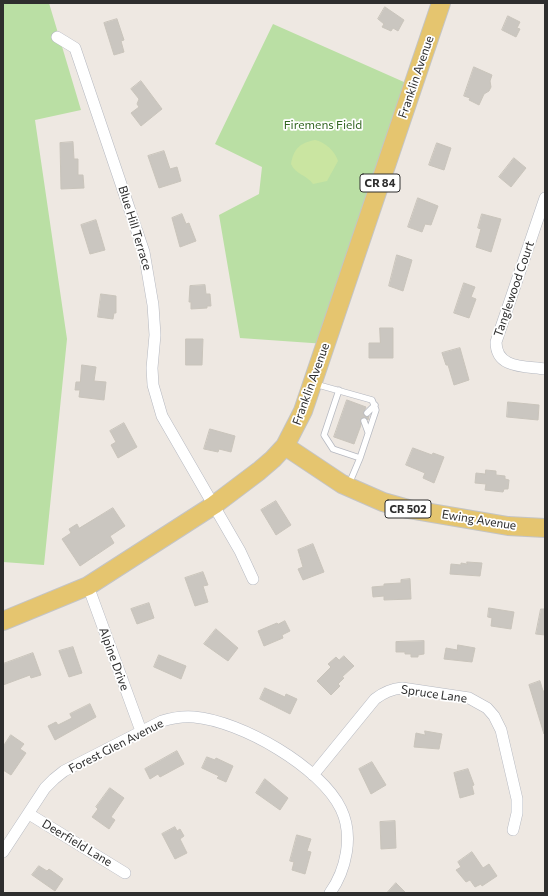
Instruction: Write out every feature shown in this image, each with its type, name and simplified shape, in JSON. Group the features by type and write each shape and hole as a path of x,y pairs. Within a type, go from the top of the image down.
{"main road":[{"name":"Franklin Avenue","path":"3,621 88,586 214,505 259,471 285,446 303,411 313,383 441,3"},
{"name":"Ewing Avenue","path":"285,446 348,487 383,502 408,509 508,526 545,528"}],"street":[{"name":"Blue Hill Terrace","path":"57,37 75,48 144,252 153,305 155,335 152,368 153,385 162,416 214,505 253,579"},
{"name":"Tanglewood Court","path":"545,198 496,342 499,355 509,364 545,369"},
{"name":"Alpine Drive","path":"88,586 141,732"},
{"name":"Spruce Lane","path":"313,775 375,699 382,693 392,689 402,688 469,698 487,708 499,725 517,799 517,813 513,830"},
{"name":"Forest Glen Avenue","path":"3,852 45,788 64,771 162,721 178,717 208,718 254,735 293,759 313,775 335,798 342,810 347,833 344,863 339,877 330,893"},
{"name":"Deerfield Lane","path":"29,814 125,873"}],"lane":[{"path":"313,383 372,400 375,405 376,410 360,458 348,487"},
{"path":"339,390 324,435 333,449 360,458"},
{"path":"367,413 375,405"},
{"path":"364,421 368,432"}],"green space":[{"path":"3,3 49,3 81,110 35,120 67,339 44,565 3,562"},
{"name":"Firemens Field","path":"273,24 413,86 326,344 240,338 219,215 259,194 262,167 215,144"},
{"path":"315,140 329,148 335,154 338,161 327,181 313,184 293,168 291,164 298,147"}],"building":[{"path":"385,7 404,20 398,31 393,28 391,31 382,27 384,24 378,19"},
{"path":"508,16 520,22 517,28 520,29 516,37 502,30"},
{"path":"117,19 124,40 121,41 124,52 114,55 104,23"},
{"path":"474,67 492,75 490,81 491,87 489,91 484,94 479,105 469,100 470,98 464,96"},
{"path":"141,81 162,109 141,126 131,113 139,107 137,104 139,99 131,89"},
{"path":"73,142 74,159 78,159 78,175 83,175 84,188 61,189 60,143"},
{"path":"437,143 451,148 444,170 429,165"},
{"path":"164,151 170,169 177,167 181,181 159,188 148,156"},
{"path":"514,158 526,168 511,187 499,177"},
{"path":"418,198 438,206 431,225 425,224 422,232 408,227"},
{"path":"182,214 186,224 189,223 196,241 180,247 172,218"},
{"path":"482,214 501,219 491,252 476,247 481,229 478,228"},
{"path":"96,220 105,250 90,254 81,225"},
{"path":"397,255 412,260 403,291 389,286"},
{"path":"464,283 475,287 471,297 476,299 469,318 454,313"},
{"path":"205,285 206,294 210,294 211,306 207,306 207,308 191,309 191,302 189,302 190,286"},
{"path":"101,294 116,296 116,313 114,313 113,319 98,317"},
{"path":"380,328 393,328 393,358 369,358 369,343 380,343"},
{"path":"186,339 203,339 202,365 186,365"},
{"path":"460,348 469,380 454,385 448,365 446,365 442,353"},
{"path":"82,365 96,367 94,381 106,382 104,400 79,397 80,390 75,390 76,382 80,382"},
{"path":"347,400 366,407 363,414 366,417 369,416 368,420 365,417 361,419 361,425 354,444 334,437"},
{"path":"508,402 539,405 538,420 507,417"},
{"path":"124,423 137,447 118,458 111,445 116,442 110,431"},
{"path":"210,429 235,436 231,452 219,449 218,452 204,449"},
{"path":"413,448 432,455 433,453 444,457 434,483 423,478 425,473 406,465"},
{"path":"486,470 496,471 496,475 505,476 505,479 509,480 508,489 504,489 503,492 485,490 486,484 475,483 476,473 485,474"},
{"path":"276,501 291,525 276,535 261,510"},
{"path":"113,508 125,526 110,536 114,543 80,566 62,539 71,533 69,529 77,524 79,528"},
{"path":"313,544 324,572 303,580 298,569 303,567 298,550"},
{"path":"467,562 482,563 480,576 450,574 451,564 461,565 461,563 467,564"},
{"path":"203,572 208,585 203,586 208,602 195,606 185,578"},
{"path":"410,579 411,599 384,600 384,596 373,597 372,587 384,586 384,584 401,583 401,580"},
{"path":"149,603 154,618 137,624 131,609"},
{"path":"489,608 514,612 511,629 491,626 492,618 488,617"},
{"path":"541,609 545,609 545,635 536,634"},
{"path":"285,621 290,631 282,635 283,638 264,646 258,631"},
{"path":"216,629 238,648 228,661 204,644"},
{"path":"424,641 424,654 418,655 418,657 411,657 411,654 405,654 405,652 396,652 396,642"},
{"path":"458,645 475,648 472,662 444,659 446,648 457,650"},
{"path":"73,647 82,673 69,677 59,651"},
{"path":"33,653 41,675 31,678 30,675 3,685 3,664"},
{"path":"159,655 186,666 181,679 154,667"},
{"path":"344,656 354,666 342,677 344,678 338,684 340,686 331,695 317,681 331,667 328,664 336,657 339,660"},
{"path":"540,681 543,691 545,691 544,734 529,685"},
{"path":"265,688 285,697 286,694 297,699 290,714 260,699"},
{"path":"90,704 96,717 55,740 48,726 56,722 58,725 72,718 70,714"},
{"path":"425,731 442,734 439,749 414,747 416,733 425,735"},
{"path":"11,735 24,744 20,749 26,753 11,775 3,770 3,747"},
{"path":"177,751 184,764 160,777 158,774 150,779 145,769"},
{"path":"207,757 215,760 216,758 233,766 226,782 217,778 219,776 202,768"},
{"path":"372,762 386,785 371,794 359,769"},
{"path":"468,769 474,785 472,786 474,794 460,798 454,773"},
{"path":"265,779 288,798 280,810 256,793"},
{"path":"110,788 124,798 111,817 115,820 109,829 92,817 98,809 96,807"},
{"path":"395,821 396,848 381,849 380,822"},
{"path":"175,827 177,831 180,829 184,836 180,839 187,853 175,859 162,834"},
{"path":"297,835 311,839 307,851 311,852 305,874 292,870 294,862 290,861"},
{"path":"472,852 483,868 489,864 497,876 482,886 481,884 475,887 470,880 466,882 456,870 461,867 458,862"},
{"path":"39,866 47,871 49,869 63,879 55,891 32,875"},
{"path":"396,883 406,893 387,893"}]}
